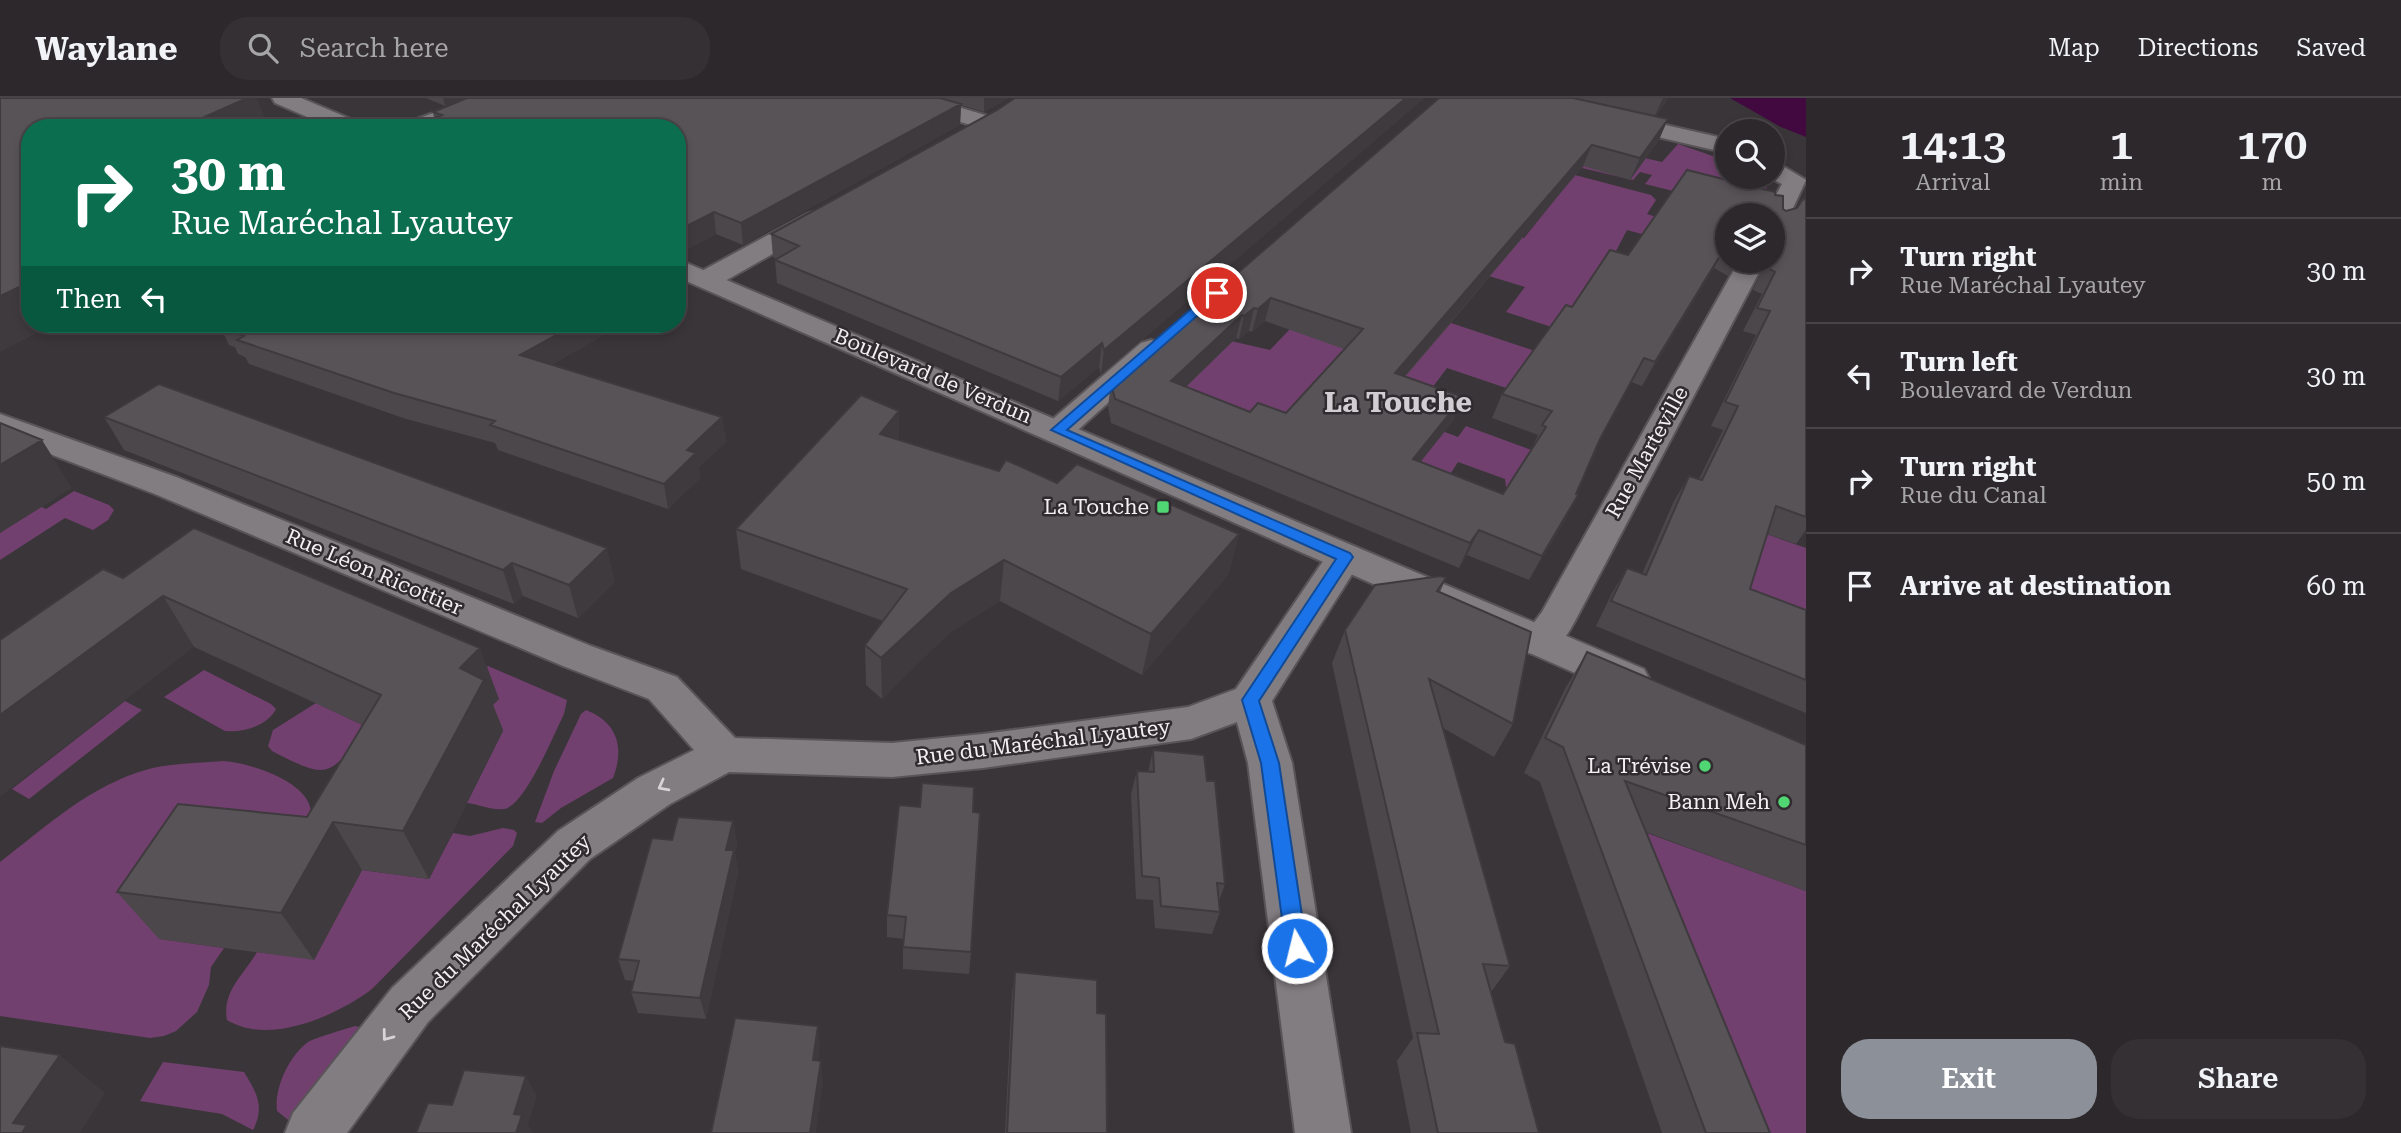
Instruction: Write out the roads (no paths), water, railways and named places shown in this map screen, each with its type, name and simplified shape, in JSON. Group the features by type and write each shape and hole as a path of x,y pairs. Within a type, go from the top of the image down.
{"street":[{"path":"282,98 331,119"},
{"path":"439,119 494,98"},
{"path":"906,98 987,123"},
{"path":"1519,98 1715,143"},
{"path":"964,136 1009,110"},
{"path":"1784,203 1795,183 1785,177"},
{"path":"692,273 837,207"},
{"name":"Boulevard de Verdun","path":"692,273 1666,695"},
{"name":"Rue Marteville","path":"1539,642 1556,621 1745,273"},
{"path":"1058,430 1168,335"},
{"name":"Rue Léon Ricottier","path":"0,424 167,486 577,656 663,688 724,755"},
{"path":"1323,1133 1270,763 1251,700 1345,557"},
{"name":"Rue du Maréchal Lyautey","path":"313,1133 410,1005 574,845 654,791 724,755 892,760 983,751 1111,736 1191,723 1251,700"}],"place":[{"name":"La Touche","path":"1163,507"},
{"name":"La Trévise","path":"1705,766"},
{"name":"Bann Meh","path":"1784,802"}],"district":[{"name":"La Touche","path":"1398,402"}]}
